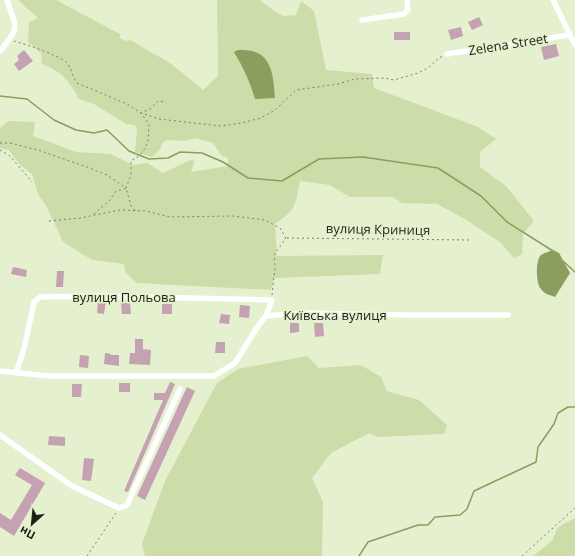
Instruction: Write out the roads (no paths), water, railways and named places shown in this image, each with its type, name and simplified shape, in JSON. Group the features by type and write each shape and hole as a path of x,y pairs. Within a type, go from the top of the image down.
{"street":[{"path":"0,51 15,30 14,20 7,0"},
{"path":"362,20 404,14 408,10 407,0"},
{"path":"553,0 575,45"},
{"name":"Zelena Street","path":"447,54 569,35"},
{"name":"вулиця Польова","path":"16,373 24,350 34,302 40,297 102,296 272,300 266,316"},
{"name":"Київська вулиця","path":"0,371 48,376 214,376 235,363 266,316 303,313 407,315 508,314"},
{"path":"0,435 72,486 119,508 127,505 180,389"}],"waterway":[{"path":"0,96 27,99 54,120 76,130 94,133 107,130 129,151 149,159 168,158 180,152 202,153 223,162 248,178 282,181 319,159 363,157 438,168 481,196 507,222 553,251"},
{"path":"563,261 575,272"},
{"path":"359,556 368,542 418,525 428,525 435,517 460,515 467,509 474,491 536,462 538,447 554,424 558,413 568,407 575,407"}]}
